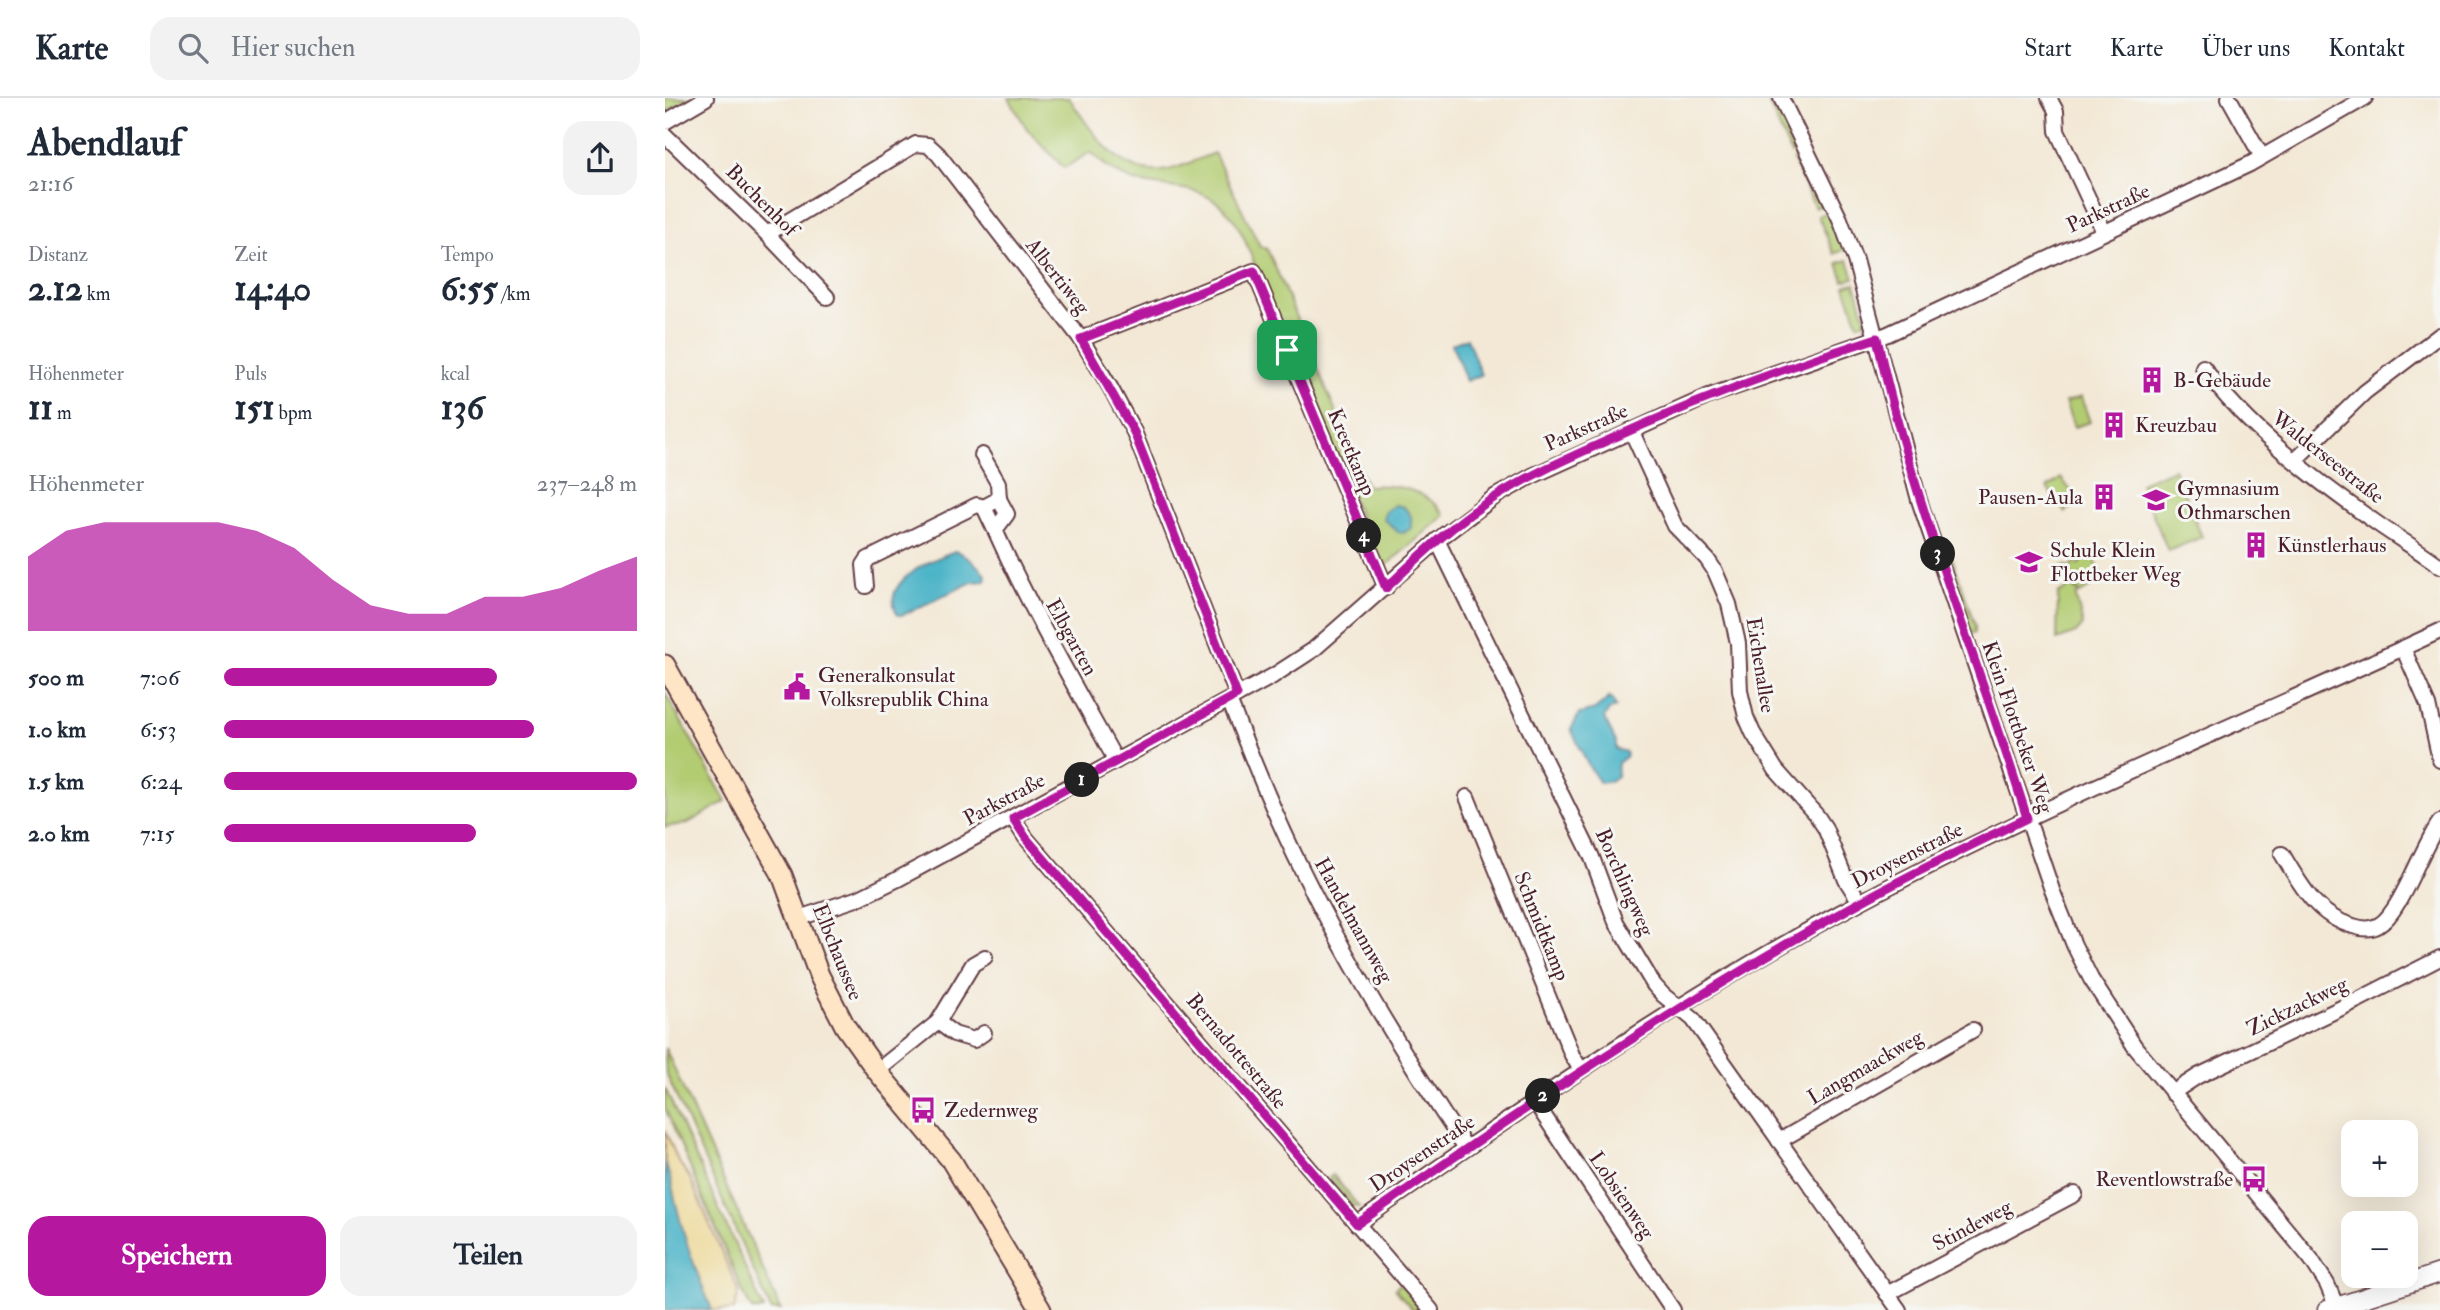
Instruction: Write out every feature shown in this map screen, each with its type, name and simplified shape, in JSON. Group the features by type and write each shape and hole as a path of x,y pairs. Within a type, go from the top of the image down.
{"main road":[{"name":"Elbchaussee","path":"665,665 782,875 813,961 832,1003 877,1071 951,1160 1041,1310"}],"street":[{"path":"665,122 706,98"},
{"name":"Klein Flottbeker Weg","path":"1781,98 1847,237 1877,338 1919,500 2052,890 2074,945 2091,979 2135,1047 2311,1259 2327,1284 2334,1309"},
{"path":"2049,98 2056,111 2057,131 2104,232"},
{"path":"2229,98 2262,157"},
{"name":"Parkstraße","path":"799,918 875,891 1233,698 1313,650 1437,540 1496,496 1520,482 1709,396 1877,338 2262,157 2365,98"},
{"name":"Buchenhof","path":"665,135 767,234 827,297"},
{"name":"Albertiweg","path":"767,234 916,144 928,145 938,154 1081,339 1134,432 1233,698"},
{"name":"Kreetkamp","path":"1081,339 1254,271 1386,588"},
{"path":"2295,460 2365,392 2440,334"},
{"name":"Walderseestraße","path":"2203,367 2218,388 2254,425 2295,460 2366,515 2440,566"},
{"name":"Eichenallee","path":"1631,430 1675,526 1707,559 1729,604 1738,643 1740,691 1753,733 1776,770 1805,801 1825,828 1842,872 1860,902"},
{"path":"982,455 998,484 999,499 1007,514 995,530"},
{"path":"866,586 864,565 867,559 977,505 984,507 999,499"},
{"name":"Elbgarten","path":"984,507 1017,580 1117,761"},
{"name":"Borchlingweg","path":"1437,540 1591,855 1616,922 1654,985 1693,1020 1899,1310"},
{"name":"Droysenstraße","path":"1357,1224 1581,1070 1680,1007 1860,902 2027,818 2440,631"},
{"path":"2403,648 2428,705 2440,760"},
{"name":"Handelmannweg","path":"1233,698 1267,795 1329,924 1431,1095 1466,1148"},
{"name":"Schmidtkamp","path":"1467,797 1571,1055 1581,1070"},
{"name":"Bernadottestraße","path":"1013,818 1026,838 1431,1310"},
{"path":"2282,854 2314,903 2344,923 2371,929 2385,921 2398,901 2430,836 2440,822"},
{"path":"877,1071 938,1022 974,964 985,957"},
{"name":"Zickzackweg","path":"2172,1093 2198,1076 2440,958"},
{"path":"938,1022 964,1038 974,1040 984,1033"},
{"name":"Langmaackweg","path":"1779,1141 1973,1030"},
{"name":"Lobsienweg","path":"1535,1102 1674,1310"},
{"name":"Stindeweg","path":"1887,1294 2075,1194"},
{"path":"2334,1309 2440,1273"}],"green space":[{"path":"665,98 690,98 665,113"},
{"path":"1009,98 1069,98 1107,148 1132,166 1146,171 1168,170 1214,153 1260,246 1267,249 1367,486 1410,490 1429,499 1445,515 1382,569 1247,246 1231,216 1220,205 1197,192 1125,178 1091,152 1064,168 1027,129"},
{"path":"1776,101 1799,150 1791,154 1769,104"},
{"path":"1802,156 1826,203 1815,208 1793,159"},
{"path":"1830,211 1846,249 1834,254 1818,216"},
{"path":"1848,260 1854,278 1844,281 1838,263"},
{"path":"1855,283 1866,321 1858,324 1845,286"},
{"path":"2081,397 2090,422 2074,427 2065,402"},
{"path":"2174,469 2202,537 2168,551 2140,483"},
{"path":"2061,478 2079,501 2065,512 2047,488"},
{"path":"1941,542 1947,542 1975,633 1971,633"},
{"path":"2085,552 2091,552 2103,580 2080,593 2059,569 2066,566 2068,568 2075,563 2078,565 2086,558"},
{"path":"2071,586 2078,593 2076,598 2083,625 2076,633 2057,640 2058,594"},
{"path":"665,693 726,801 688,823 665,827"},
{"path":"665,1048 781,1310 771,1310 666,1073"},
{"path":"665,1088 764,1310 752,1310 741,1288 665,1108"},
{"path":"1333,1175 1359,1207 1353,1207 1329,1178"},
{"path":"1401,1283 1424,1310 1413,1310 1395,1289"}],"sand":[{"path":"665,1130 678,1161 690,1178 739,1292 734,1310 680,1310 665,1269"}],"water":[{"path":"1467,338 1481,375 1466,381 1452,344"},
{"path":"1395,505 1404,507 1411,516 1411,528 1404,533 1398,532 1383,518 1386,511"},
{"path":"955,551 980,569 986,576 985,581 972,582 898,615 894,603 895,592 901,583 921,567"},
{"path":"1610,697 1616,707 1609,710 1604,718 1616,742 1616,749 1626,752 1627,756 1618,763 1617,776 1611,781 1600,783 1571,729 1579,714 1595,710"},
{"path":"665,1162 688,1247 712,1310 665,1310"}],"place":[{"name":"B-Gebäude","path":"2152,380"},
{"name":"Kreuzbau","path":"2114,425"},
{"name":"Pausen-Aula","path":"2104,497"},
{"name":"Gymnasium Othmarschen","path":"2156,500"},
{"name":"Künstlerhaus","path":"2256,545"},
{"name":"Schule Klein Flottbeker Weg","path":"2029,562"},
{"name":"Generalkonsulat Volksrepublik China","path":"797,687"},
{"name":"Zedernweg","path":"923,1110"},
{"name":"Reventlowstraße","path":"2254,1179"}],"route":[{"path":"1254,271 1287,350 1386,588 1437,540 1496,496 1532,476 1709,396 1877,338 1919,500 2027,818 1860,902 1680,1007 1581,1070 1357,1224 1026,838 1013,818 1237,695 1134,432 1081,339 1254,271"}]}
